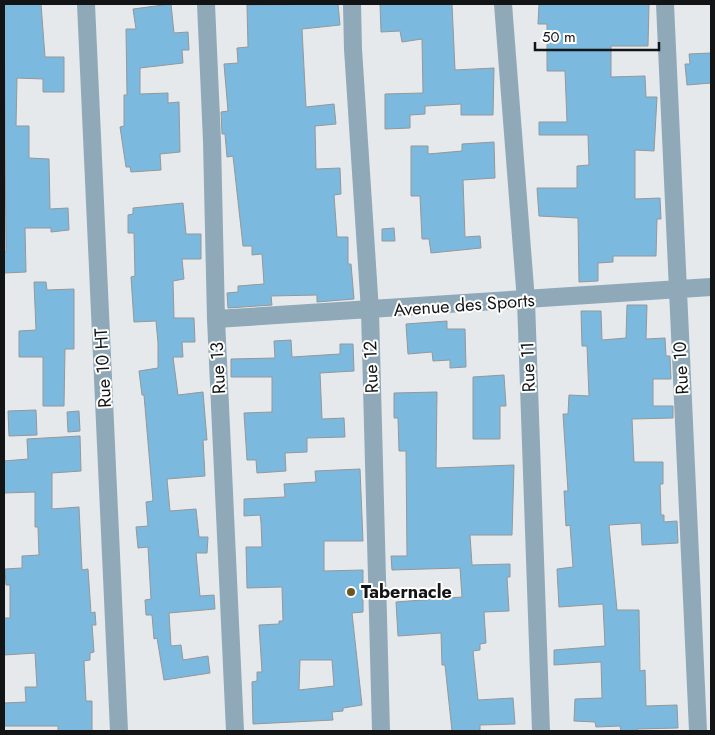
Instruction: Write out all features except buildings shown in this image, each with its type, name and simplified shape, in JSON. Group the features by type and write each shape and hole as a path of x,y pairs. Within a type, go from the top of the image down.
{"street":[{"name":"Rue 10 HT","path":"86,4 119,731"},
{"name":"Rue 13","path":"206,4 212,141 216,319 235,731"},
{"name":"Rue 12","path":"352,4 353,49 370,311 381,731"},
{"name":"Rue 11","path":"503,4 526,301 541,731"},
{"name":"Rue 10","path":"665,4 698,731"},
{"name":"Avenue des Sports","path":"216,319 526,301 711,287"}],"place":[{"name":"Tabernacle","path":"351,592"}]}
